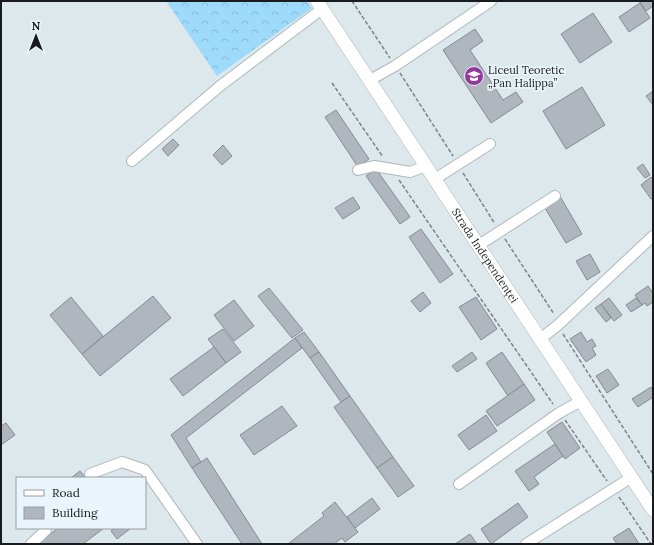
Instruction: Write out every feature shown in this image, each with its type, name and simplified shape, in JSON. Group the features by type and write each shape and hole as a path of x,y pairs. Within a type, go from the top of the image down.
{"main road":[{"name":"Strada Independenței","path":"320,5 653,510"}],"street":[{"path":"370,80 395,66 491,1"},
{"path":"132,161 220,86 320,5"},
{"path":"435,179 490,144"},
{"path":"358,170 374,166 410,172 426,166"},
{"path":"478,245 555,196"},
{"path":"540,339 558,325 653,236"},
{"path":"459,484 559,413 581,401"},
{"path":"90,474 122,462 145,470 197,544"},
{"path":"526,544 632,478"},
{"path":"31,544 46,530"}],"path":[{"path":"332,83 651,544"}],"green space":[{"path":"166,1 307,1 312,8 217,76"}],"building":[{"path":"639,1 653,1 653,6 646,11"},
{"path":"640,3 650,18 629,32 619,17"},
{"path":"593,13 612,42 580,63 561,34"},
{"path":"475,29 483,41 470,50 503,100 516,92 523,102 491,123 443,50"},
{"path":"582,87 605,125 566,149 543,111"},
{"path":"653,91 653,105 646,96"},
{"path":"336,110 369,159 358,167 325,117"},
{"path":"173,139 179,145 168,156 162,149"},
{"path":"223,145 232,156 222,165 213,155"},
{"path":"643,164 650,175 645,178 637,168"},
{"path":"376,169 410,217 400,224 366,176"},
{"path":"651,177 653,179 653,198 651,199 641,185"},
{"path":"353,197 360,208 343,219 335,208"},
{"path":"561,198 582,234 566,243 545,208"},
{"path":"421,229 453,274 440,283 409,237"},
{"path":"590,254 600,272 587,280 576,261"},
{"path":"648,286 653,293 653,302 647,306 645,303 642,305 635,295"},
{"path":"269,288 303,330 292,338 258,296"},
{"path":"423,292 431,303 420,312 411,301"},
{"path":"153,296 171,318 100,376 82,354"},
{"path":"71,297 103,336 82,354 50,315"},
{"path":"476,297 497,329 481,340 459,307"},
{"path":"609,298 622,315 614,321 601,304"},
{"path":"636,298 642,305 631,312 626,305"},
{"path":"234,300 254,326 234,341 214,315"},
{"path":"601,304 611,318 606,322 595,308"},
{"path":"223,329 241,352 226,363 208,339"},
{"path":"304,332 319,352 310,358 295,338"},
{"path":"581,332 587,342 592,339 596,346 592,348 596,355 586,362 570,339"},
{"path":"295,338 302,348 186,438 201,462 192,468 171,435"},
{"path":"214,347 226,363 183,396 170,379"},
{"path":"319,352 350,396 341,402 310,358"},
{"path":"472,352 477,359 457,372 452,366"},
{"path":"502,352 524,384 508,396 486,363"},
{"path":"608,369 619,385 607,393 596,376"},
{"path":"524,384 535,400 497,426 486,411"},
{"path":"651,387 653,397 638,407 632,399"},
{"path":"350,396 393,457 377,468 334,407"},
{"path":"282,406 297,426 254,455 240,435"},
{"path":"486,415 497,431 469,450 458,435"},
{"path":"562,422 580,448 565,459 547,432"},
{"path":"6,423 15,435 1,445 1,426"},
{"path":"555,444 563,456 534,477 539,484 529,491 515,471"},
{"path":"393,457 414,486 398,497 377,468"},
{"path":"207,458 262,544 242,544 192,468"},
{"path":"80,471 85,477 72,477"},
{"path":"372,498 380,509 355,528 347,517"},
{"path":"335,502 358,532 345,542 342,538 334,544 288,544 324,516 322,513"},
{"path":"518,503 528,517 491,544 481,529"},
{"path":"629,528 639,544 617,544 613,538"},
{"path":"57,529 103,529 83,544 38,544"},
{"path":"114,529 130,529 117,539 111,531"},
{"path":"470,534 477,544 455,544"}],"place":[{"name":"Liceul Teoretic „Pan Halippa”","path":"474,76"}]}
